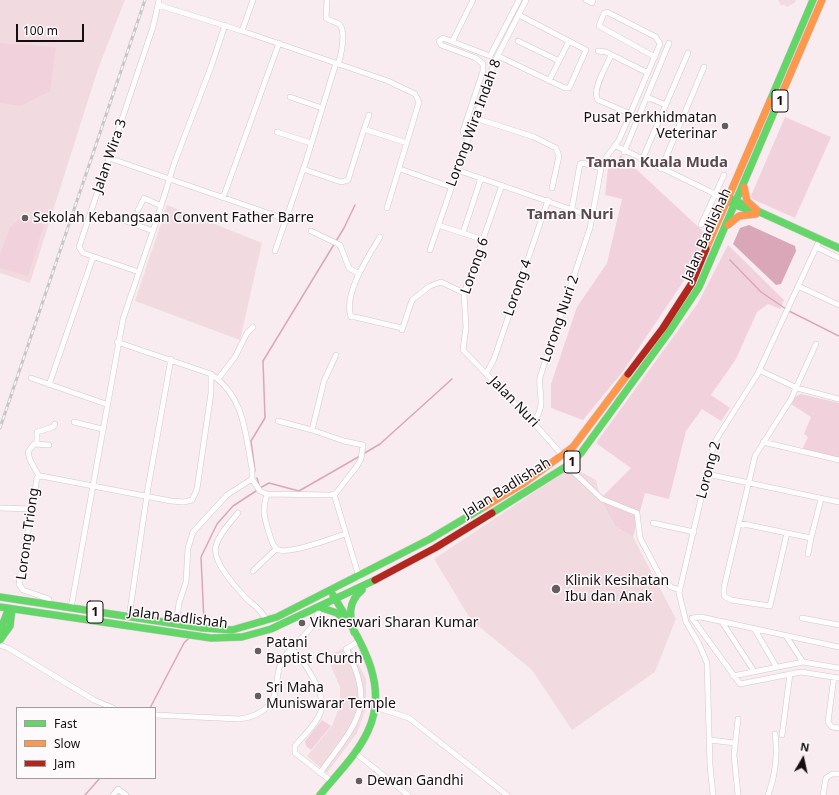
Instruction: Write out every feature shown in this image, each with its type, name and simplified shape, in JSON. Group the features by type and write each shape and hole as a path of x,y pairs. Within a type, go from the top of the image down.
{"main road":[{"name":"Jalan Badlishah","path":"8,608 196,636 226,638 262,633 336,600 435,548 567,466 587,446 666,330 698,271 813,0"},
{"name":"Jalan Badlishah","path":"0,597 190,627 232,630 267,621 331,592 428,540 524,483 563,456 578,442 699,287 744,186 822,0"},
{"path":"744,186 747,201 757,212"},
{"path":"729,200 839,248"},
{"path":"726,228 739,216 757,212"},
{"path":"354,632 350,620 351,604 359,593 379,578"},
{"path":"320,795 354,752 368,730 375,707 374,676 368,657 331,592"},
{"path":"0,601 8,608"},
{"path":"8,608 21,605 51,608 61,606"},
{"path":"319,607 333,611 348,622"},
{"path":"0,640 5,629 8,608"},
{"path":"5,629 20,615 29,611"},
{"path":"0,616 5,629"}],"street":[{"path":"242,31 253,0"},
{"path":"275,252 343,48 339,24 326,18 327,0"},
{"path":"453,40 473,0"},
{"path":"490,56 519,0"},
{"name":"Lorong Wira Indah 8","path":"430,250 468,137 497,58 526,0"},
{"path":"586,0 592,3 593,0"},
{"path":"158,2 337,63 397,85 417,96 419,102 387,208"},
{"name":"Jalan Wira 3","path":"139,272 81,252 80,244 153,27 158,2"},
{"path":"572,208 580,164 582,163 601,168 603,161 616,146 631,114 655,57 660,44 659,39 607,12 604,13 599,26 655,57"},
{"path":"468,137 464,136 463,131 483,71 483,64 476,58 443,46 439,43 442,38 453,40 567,88 572,84 586,52 585,49 569,40 519,15"},
{"path":"71,608 117,342 123,319 169,179 225,26"},
{"path":"549,81 569,40"},
{"path":"518,41 559,61"},
{"path":"223,198 279,43"},
{"path":"624,152 669,43"},
{"path":"598,50 648,73"},
{"path":"642,160 688,53"},
{"path":"611,55 596,90 595,96 602,102 631,114"},
{"path":"661,169 704,67"},
{"path":"290,97 322,108"},
{"path":"647,97 666,105"},
{"path":"303,169 341,182 348,180 369,115"},
{"path":"475,118 534,137 556,148 559,156 552,188"},
{"path":"364,129 407,143"},
{"path":"277,132 311,143"},
{"path":"616,146 624,152 729,200"},
{"path":"109,158 285,219"},
{"name":"Lorong Nuri 2","path":"533,422 539,413 542,401 540,377 564,310 593,216 601,168"},
{"path":"400,169 451,187"},
{"path":"457,170 593,216"},
{"path":"701,225 724,176"},
{"path":"463,233 481,178"},
{"name":"Lorong 6","path":"463,350 466,327 464,293 484,240 502,185"},
{"path":"138,210 144,198 161,206"},
{"name":"Lorong 4","path":"486,374 494,359 548,200"},
{"path":"120,219 153,231"},
{"path":"438,225 484,240"},
{"path":"311,231 336,242 342,248 349,268 359,274"},
{"path":"380,237 359,274 350,302 349,308 351,317 402,329 412,300 430,286 441,282 464,293"},
{"name":"Lorong 2","path":"713,795 707,663 699,644 687,625 680,603 680,590 714,443 759,370 820,239"},
{"path":"816,247 839,258"},
{"path":"49,385 93,257"},
{"path":"798,286 839,305"},
{"path":"218,379 235,357 247,333 253,327"},
{"path":"117,342 211,374 218,379 235,399 241,412 252,469 252,478 260,491 267,494 321,496 334,494 361,459 363,448 312,430 278,421"},
{"path":"787,533 770,606 731,600 724,596 723,592 738,523 755,456 797,388 816,344"},
{"name":"Jalan Nuri","path":"463,350 533,422 563,456"},
{"path":"312,430 326,376 336,355"},
{"path":"129,617 147,497 171,360"},
{"path":"759,370 797,388 839,399"},
{"name":"Lorong Triong","path":"49,604 49,599 23,590 19,584 37,479 39,476 147,497 184,502 192,500 196,494 210,394 211,374"},
{"path":"31,378 106,404"},
{"path":"74,422 102,429"},
{"path":"37,444 37,432 53,428 55,424"},
{"path":"763,442 839,460"},
{"path":"39,476 28,457 30,448 37,444 49,445"},
{"path":"567,466 602,499 637,513 640,538 659,574 671,587 680,590"},
{"path":"707,474 839,502"},
{"path":"176,625 179,603 186,582 188,548 193,532 227,495 252,478"},
{"path":"267,494 263,513 276,549 281,551 291,550 345,534"},
{"path":"334,494 359,577"},
{"path":"808,554 821,499"},
{"path":"0,508 32,509"},
{"path":"238,513 223,533 215,547 215,553 217,559 234,584 260,610 267,621"},
{"path":"653,523 694,532"},
{"path":"738,523 811,538"},
{"path":"253,571 276,549"},
{"path":"156,715 239,720 256,715 270,704 282,662 291,648 313,624 319,607"},
{"path":"839,647 755,630 701,617 692,618 737,683 743,684 806,672 837,678 828,722 832,727 839,728"},
{"path":"802,618 839,625"},
{"path":"722,622 754,671"},
{"path":"5,629 8,648"},
{"path":"755,630 776,666"},
{"path":"786,636 803,662"},
{"path":"320,773 350,734 358,718 361,701 360,682 354,664 346,649 359,642"},
{"path":"0,646 8,648 94,700 111,707"},
{"path":"291,648 305,664 322,704 320,715 295,746 294,750 295,753 331,781"},
{"path":"733,676 776,666 803,662 839,668"},
{"path":"782,735 790,674"},
{"path":"375,707 409,718 507,795"},
{"path":"738,719 734,743 738,795"},
{"path":"768,795 776,749 775,734"},
{"path":"710,740 734,743"},
{"path":"354,752 408,795"},
{"path":"823,795 826,778 832,774 839,774"},
{"path":"113,795 118,789 126,795"}],"shaded area":[{"path":"0,0 125,0 98,69 30,283 0,273"},
{"path":"778,0 795,0 796,2 787,7 784,4 781,6"},
{"path":"0,43 56,47 50,91 21,106 0,103"},
{"path":"785,117 831,137 795,218 750,198"},
{"path":"621,155 707,235 687,276 624,370 583,420 551,408 551,384 577,307 607,263 622,199 605,195 608,168"},
{"path":"167,205 262,243 240,340 135,301"},
{"path":"21,218 44,225 28,276 0,268 0,254 10,227"},
{"path":"749,225 795,246 796,251 781,284 776,285 733,244 740,228"},
{"path":"728,245 784,300 780,309 768,304 757,312 736,359 711,395 730,408 721,421 702,409 686,431 669,499 645,493 633,537 616,527 600,499 631,468 596,443 698,303"},
{"path":"801,394 839,403 839,458 802,450 808,437 804,434 811,417 791,404 795,397"},
{"name":"Klinik Kesihatan Ibu dan Anak","path":"572,467 596,480 601,501 616,527 633,537 676,619 655,672 572,730 532,670 471,620 434,559"},
{"path":"349,645 366,679 366,708 357,733 327,773 307,756 332,726 340,705 340,687 327,657"},
{"path":"322,720 331,726 311,750 306,746 305,741"}],"waterway":[{"path":"255,471 251,441 265,418 263,361 344,228 355,205"},
{"path":"730,260 761,292 786,309"},
{"path":"789,311 839,336"},
{"path":"363,454 380,444 452,379"},
{"path":"260,488 269,483 299,491 360,456"},
{"path":"257,478 259,485"},
{"path":"201,625 204,622 201,557 217,524 233,506 256,491"},
{"path":"151,707 184,643 189,638"},
{"path":"85,795 99,779"}],"railway":[{"path":"0,428 145,0"}],"traffic: fast":[{"path":"770,101 813,0"},
{"path":"492,513 567,466 581,453 669,332 699,287 777,105"},
{"path":"729,198 839,248"},
{"path":"731,203 753,212"},
{"path":"0,597 203,628 232,630 277,617 430,539 484,507"},
{"path":"0,607 211,638 242,637 271,629 375,580"},
{"path":"354,632 351,620 351,609 354,599 362,590"},
{"path":"320,795 352,757 363,740 368,731 374,713 376,695 373,677 361,643 333,595"},
{"path":"319,607 337,613 348,622"},
{"path":"0,640 10,626 12,609"},
{"path":"0,631 7,613"}],"traffic: slow":[{"path":"777,105 822,0"},
{"path":"706,249 770,101"},
{"path":"744,187 747,201 757,210"},
{"path":"728,225 739,216 756,214"},
{"path":"484,507 524,483 573,447 628,374"}],"traffic: jam":[{"path":"628,374 663,328 692,283 706,249"},
{"path":"375,580 435,548 492,513"}],"place":[{"name":"Pusat Perkhidmatan Veterinar","path":"725,126"},
{"name":"Sekolah Kebangsaan Convent Father Barre","path":"25,218"},
{"name":"Klinik Kesihatan Ibu dan Anak","path":"556,589"},
{"name":"Vikneswari Sharan Kumar","path":"302,623"},
{"name":"Patani Baptist Church","path":"258,651"},
{"name":"Sri Maha Muniswarar Temple","path":"258,696"},
{"name":"Dewan Gandhi","path":"359,781"}],"district":[{"name":"Taman Kuala Muda","path":"657,163"},
{"name":"Taman Nuri","path":"570,215"}]}
